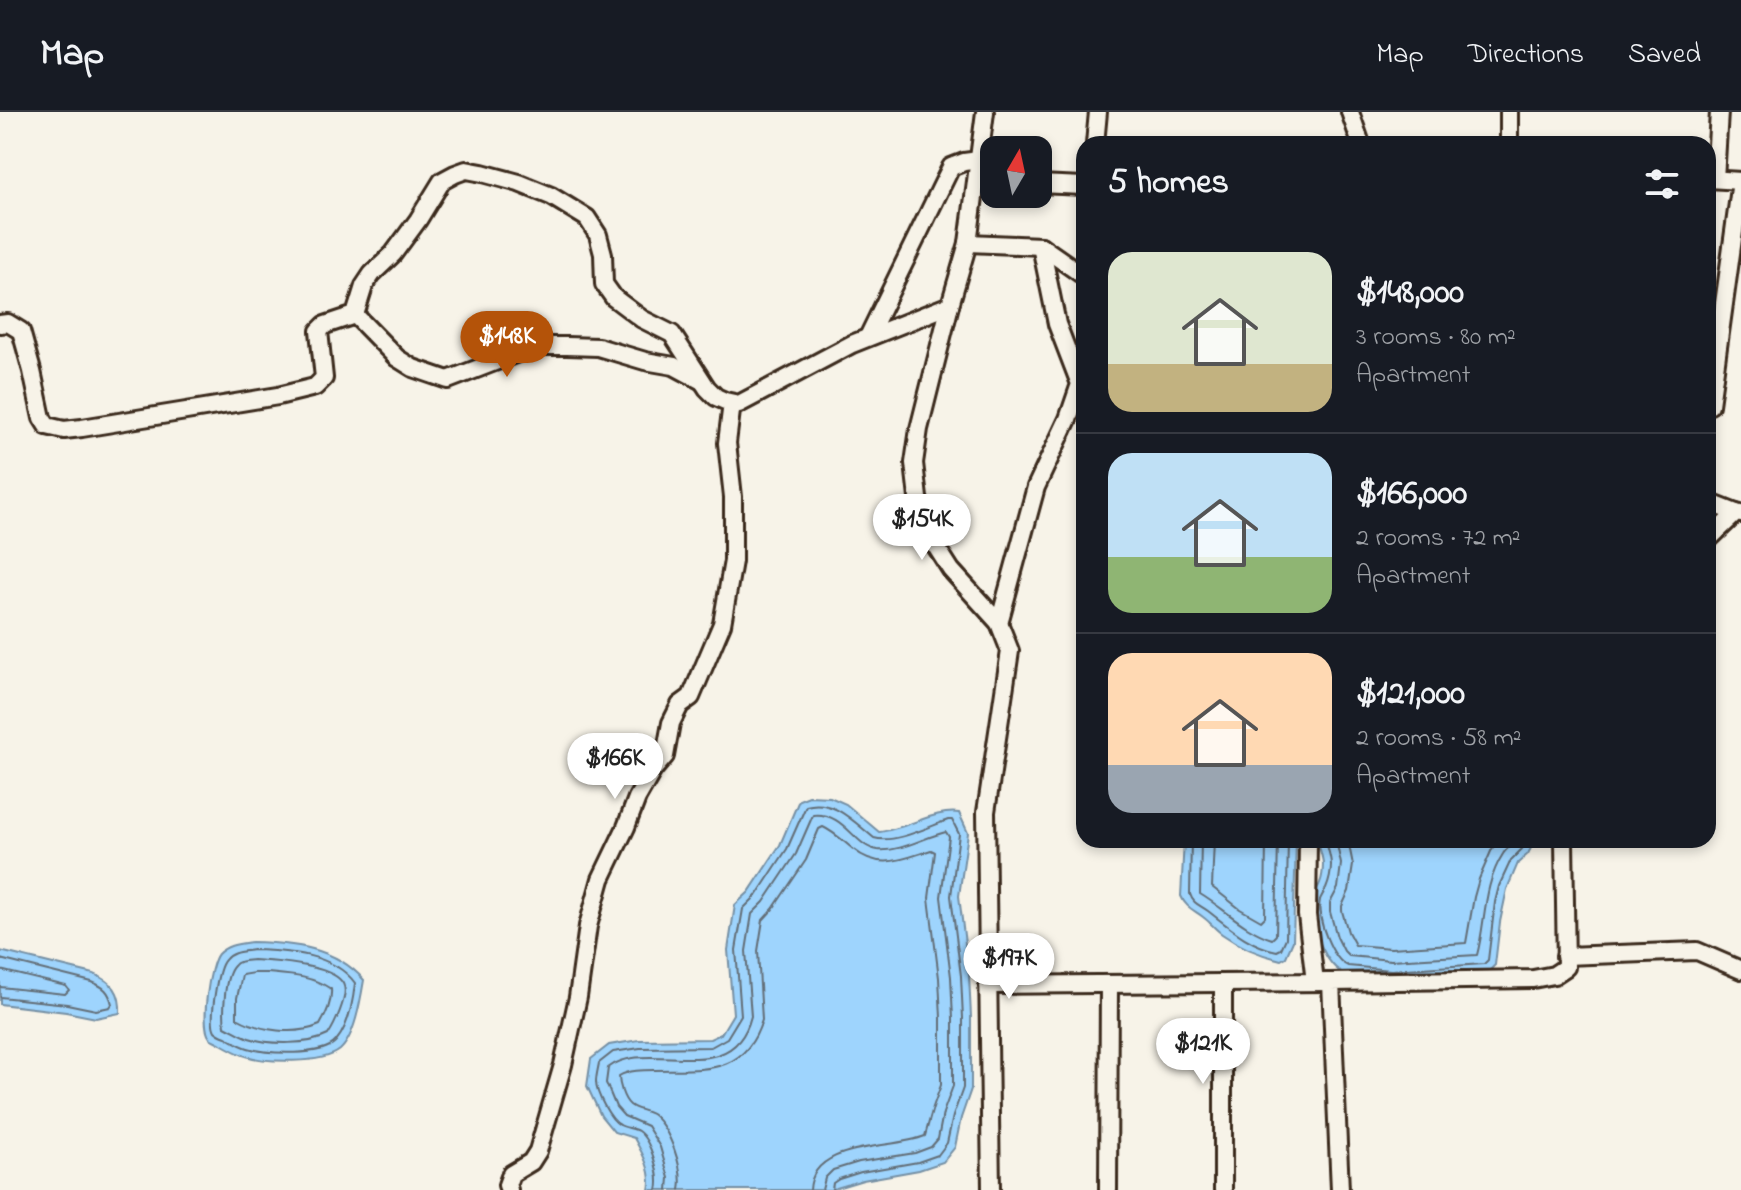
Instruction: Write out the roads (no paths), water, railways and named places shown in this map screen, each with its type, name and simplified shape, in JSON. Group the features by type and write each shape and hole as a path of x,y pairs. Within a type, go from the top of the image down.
{"street":[{"path":"985,112 968,243 919,429 914,463 918,498 930,537 951,570 999,623 1010,651 986,812 991,1190"},
{"path":"1096,136 1098,112"},
{"path":"1350,112 1358,136"},
{"path":"1509,112 1509,136"},
{"path":"1716,141 1719,112"},
{"path":"868,337 951,167 979,160"},
{"path":"355,315 364,286 393,254 442,181 466,170 519,183 551,196 587,218 598,235 603,254 604,284 614,298 642,319 672,334 716,397 732,403 739,404 868,337 950,305"},
{"path":"1716,179 1741,181 1716,361"},
{"path":"976,182 980,182"},
{"path":"1052,185 1076,186"},
{"path":"968,243 1041,246 1076,270"},
{"path":"1041,246 1057,324 1076,374"},
{"path":"1716,279 1727,280"},
{"path":"0,324 8,323 21,331 42,418 47,426 64,430 278,396 315,387 324,378 319,331 325,325 355,315"},
{"path":"355,315 397,358 413,368 448,380 536,346 567,346 598,347 674,366 703,381"},
{"path":"999,623 1036,487 1076,396"},
{"path":"509,1190 507,1185 511,1174 531,1162 538,1151 563,1065 578,997 588,926 601,879 637,798 665,756 671,723 680,705 691,697 722,624 733,561 733,497 727,443 732,403"},
{"path":"1716,505 1739,514 1716,533"},
{"path":"1308,848 1307,915 1323,982 1340,1190"},
{"path":"988,985 1533,979 1554,975 1566,967 1564,848"},
{"path":"1565,956 1697,951 1741,970"},
{"path":"1223,983 1223,1190"},
{"path":"1108,1190 1109,984"}],"water":[{"path":"809,796 830,797 846,804 879,832 931,816 959,813 968,833 959,896 969,975 971,1089 955,1147 943,1162 830,1190 649,1190 648,1170 634,1138 614,1132 601,1116 587,1086 591,1059 609,1045 639,1040 710,1039 721,1034 733,1014 728,950 735,905 749,892 780,845 799,800"},
{"path":"1184,848 1296,848 1293,941 1286,957 1281,960 1236,943 1190,908 1181,896"},
{"path":"1320,848 1531,848 1518,863 1507,889 1495,965 1487,973 1346,974 1338,970 1325,953 1315,931 1311,908 1313,895 1320,883 1323,861"},
{"path":"252,942 298,946 327,954 353,969 364,980 350,1036 340,1050 332,1055 307,1060 265,1060 243,1055 210,1038 206,1009 215,960 226,948"},
{"path":"0,951 101,977 111,984 117,994 120,1013 96,1018 0,1004"}]}
